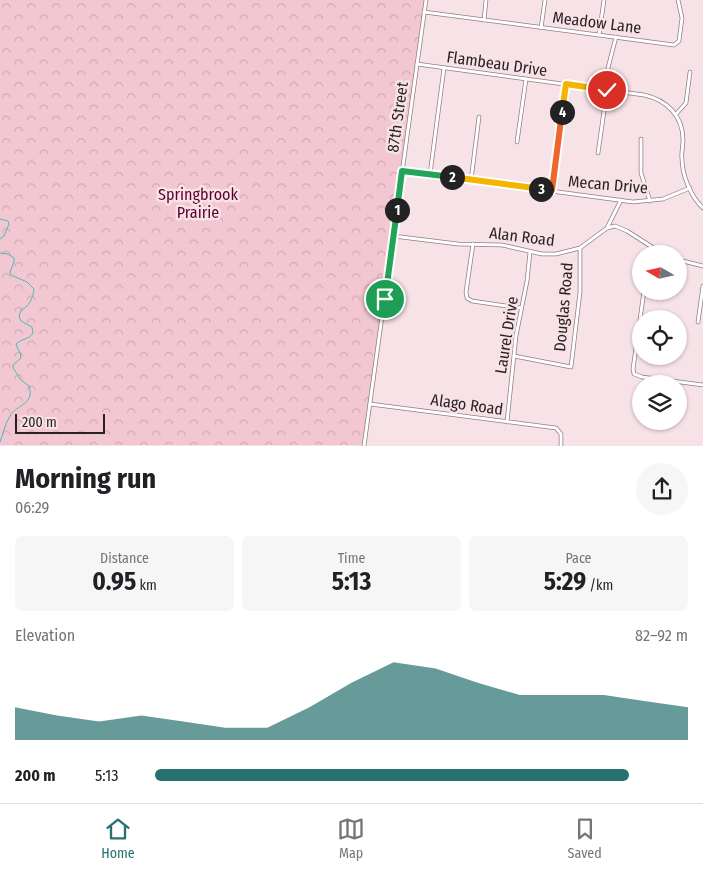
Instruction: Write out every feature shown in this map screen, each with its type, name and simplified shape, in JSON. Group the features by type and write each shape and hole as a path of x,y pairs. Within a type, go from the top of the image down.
{"street":[{"name":"87th Street","path":"364,446 426,0"},
{"path":"484,20 486,0"},
{"path":"541,28 545,0"},
{"path":"599,35 604,0"},
{"name":"Meadow Lane","path":"424,12 671,45 678,43 682,18 678,0"},
{"path":"598,153 607,90 608,68 616,38"},
{"name":"Flambeau Drive","path":"417,64 653,97 663,101 676,114"},
{"path":"430,174 444,68"},
{"path":"690,72 686,103 676,114 683,134 682,168 697,202 703,208"},
{"path":"517,142 526,79"},
{"path":"552,190 566,84"},
{"path":"471,180 479,117"},
{"path":"641,138 641,173 650,201"},
{"name":"Mecan Drive","path":"402,171 621,200 650,201 664,199 690,188"},
{"path":"607,228 621,200"},
{"path":"607,228 620,227 648,245"},
{"name":"Alan Road","path":"393,236 451,244 502,245 530,252 556,254 580,248 607,228"},
{"path":"473,244 466,292 467,298 472,301 521,308"},
{"name":"Douglas Road","path":"514,356 571,367 580,292 580,248"},
{"name":"Laurel Drive","path":"507,422 514,356 530,252"},
{"path":"688,262 703,266"},
{"path":"698,322 703,286"},
{"path":"643,300 634,374 642,377 703,385"},
{"name":"Alago Road","path":"370,404 556,428 562,436 561,446"}],"green space":[{"name":"Springbrook Prairie","path":"0,0 425,0 363,445 0,445"}],"waterway":[{"path":"0,219 8,221 9,224 4,236 0,239"},
{"path":"0,253 8,254 14,258 10,272 11,275 27,282 34,289 30,302 21,310 19,316 21,321 32,327 33,333 16,344 21,358 13,365 21,380 29,386 30,397 10,416 0,442"}],"route":[{"path":"385,299 402,171 552,190 566,84 607,90"}]}
